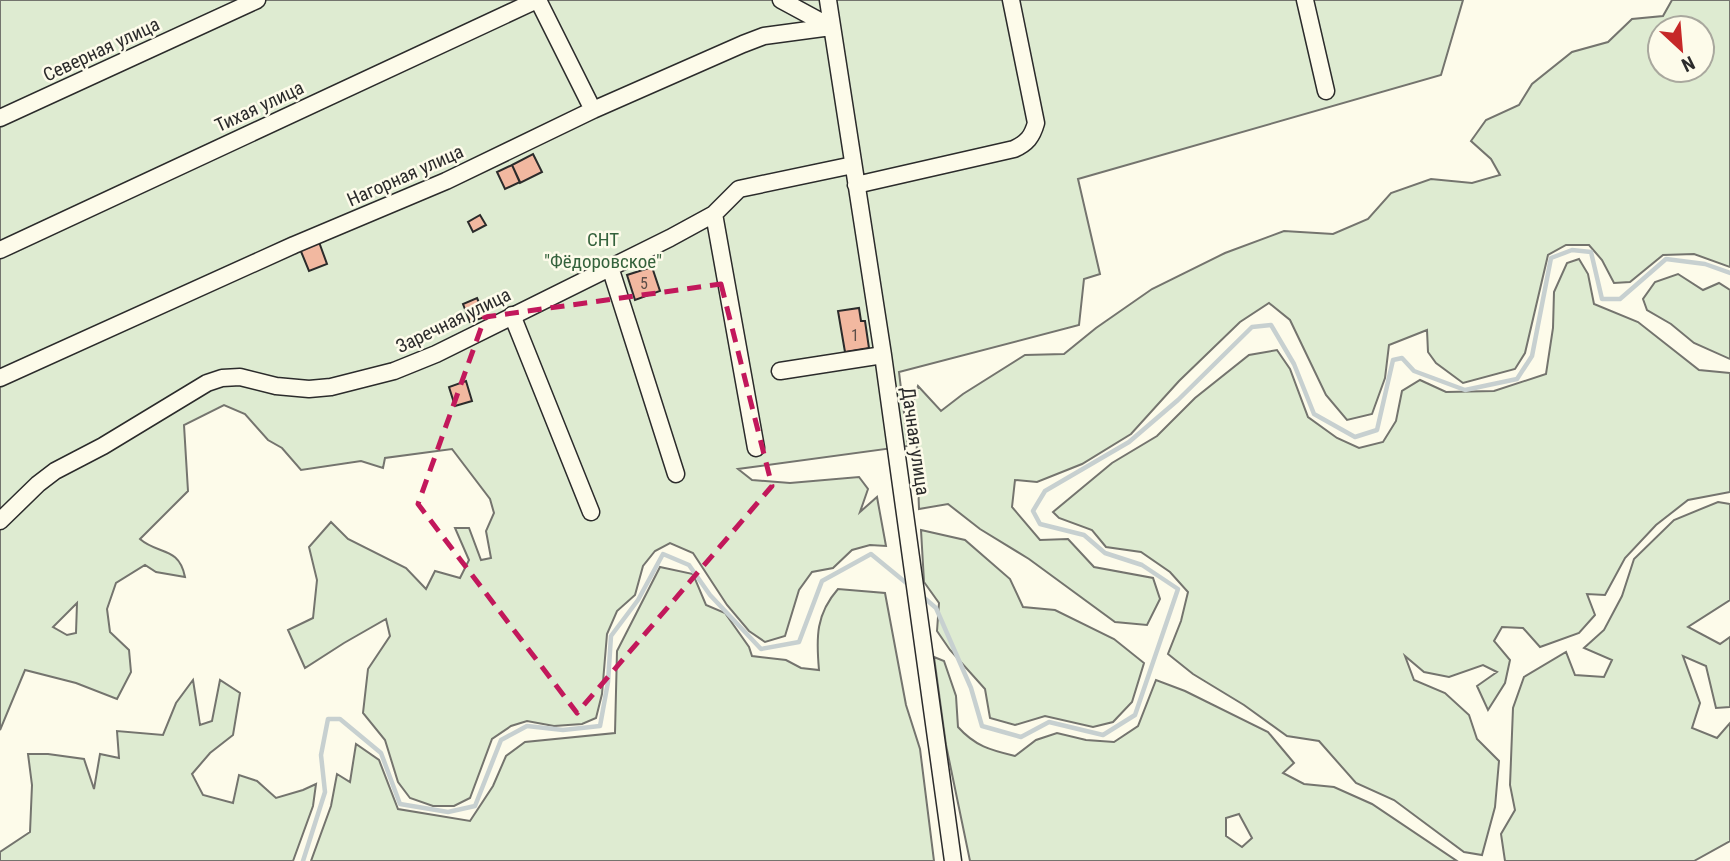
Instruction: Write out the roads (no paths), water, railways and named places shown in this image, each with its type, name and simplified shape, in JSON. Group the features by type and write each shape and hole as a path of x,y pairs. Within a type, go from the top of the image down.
{"street":[{"name":"Северная улица","path":"0,118 257,0"},
{"path":"537,0 593,110"},
{"name":"Тихая улица","path":"0,250 537,0"},
{"path":"781,0 831,27"},
{"name":"Дачная улица","path":"828,0 883,355 953,861"},
{"path":"856,185 1014,149 1026,143 1036,123 1011,0"},
{"path":"1305,0 1326,91"},
{"name":"Нагорная улица","path":"0,378 446,181 593,110 743,44 764,36 831,27"},
{"name":"Заречная улица","path":"0,521 55,471 103,446 208,383 222,378 240,377 276,386 309,389 369,378 436,354 714,214 739,189 853,166"},
{"path":"714,214 756,448"},
{"path":"610,267 676,474"},
{"path":"512,315 591,512"},
{"path":"780,371 883,355"}],"waterway":[{"path":"922,596 936,608 971,688 982,726 1021,737 1049,722 1103,735 1135,715 1178,589 1142,565 1105,553 1084,535 1040,524 1033,511 1045,491 1129,442 1178,400 1252,327 1271,325 1294,364 1314,414 1355,437 1377,430 1393,360 1402,358 1414,371 1465,390 1517,379 1532,356 1551,258 1572,250 1591,252 1602,299 1620,299 1666,259 1705,264 1730,273"},
{"path":"303,861 325,792 321,755 328,719 340,719 381,753 400,804 448,812 475,806 501,740 527,726 563,730 600,726 608,682 611,636 638,600 663,554 689,565 710,595 761,649 799,642 822,581 871,554 910,586"}],"park label":[{"name":"СНТ \"Фёдоровское\"","path":"603,250"}]}
